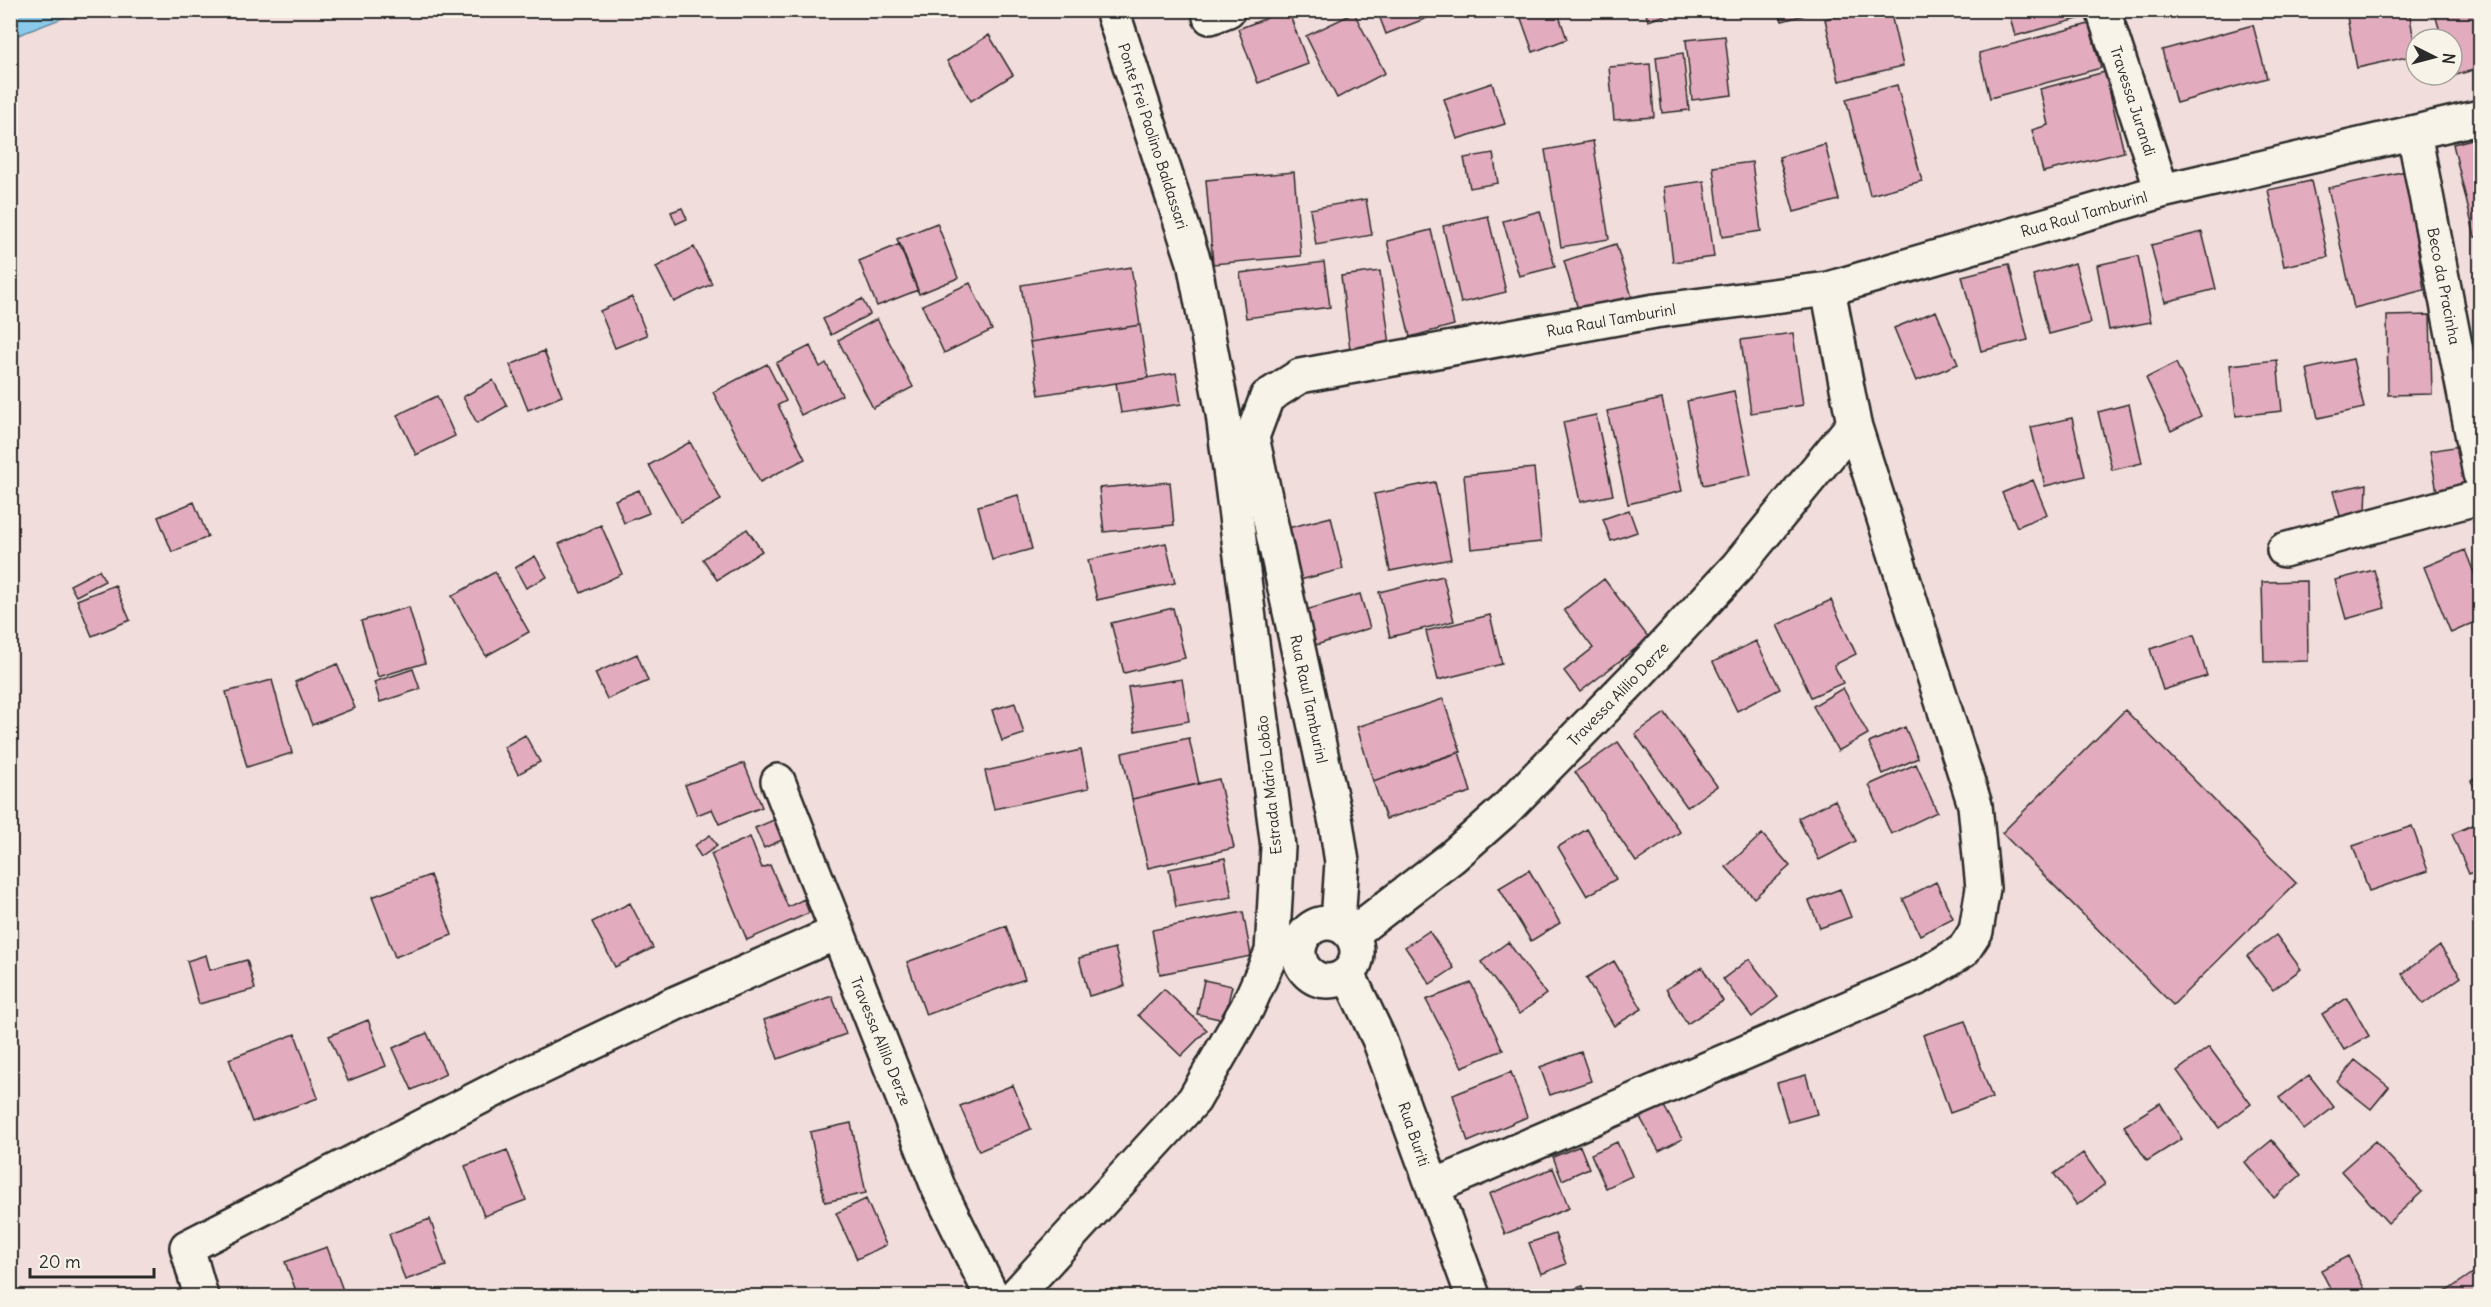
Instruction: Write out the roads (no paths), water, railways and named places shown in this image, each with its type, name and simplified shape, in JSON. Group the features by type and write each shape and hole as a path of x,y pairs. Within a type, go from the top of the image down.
{"street":[{"name":"Ponte Frei Paolino Baldassari","path":"1112,10 1194,262"},
{"name":"Travessa Jurandi","path":"2103,10 2162,191"},
{"name":"Rua Raul Tamburinl","path":"1345,929 1342,862 1336,823 1252,437 1267,397 1300,376 1655,311 1828,289 2162,191 2481,117"},
{"name":"Beco da Pracinha","path":"2414,133 2481,474"},
{"name":"Estrada Mário Lobão","path":"1015,1296 1194,1100 1246,1008 1285,953 1278,847 1222,414 1194,262"},
{"path":"1433,1187 1920,977 1963,951 1976,931 1983,888 1975,805 1854,424 1828,289"},
{"name":"Travessa Alilio Derze","path":"1345,929 1452,858 1504,811 1636,676 1737,567 1854,424"},
{"path":"2284,550 2481,497"},
{"name":"Travessa Allilo Derze","path":"778,781 939,1189 992,1296"},
{"path":"1323,922 1345,929 1357,947 1356,962 1348,974 1334,981 1317,980 1285,953 1310,928 1323,922"},
{"path":"201,1296 188,1247 502,1086 676,1003 838,932"},
{"name":"Rua Buriti","path":"1348,974 1379,1040 1473,1296"}],"water":[{"path":"11,10 81,10 81,11 11,38"}]}
